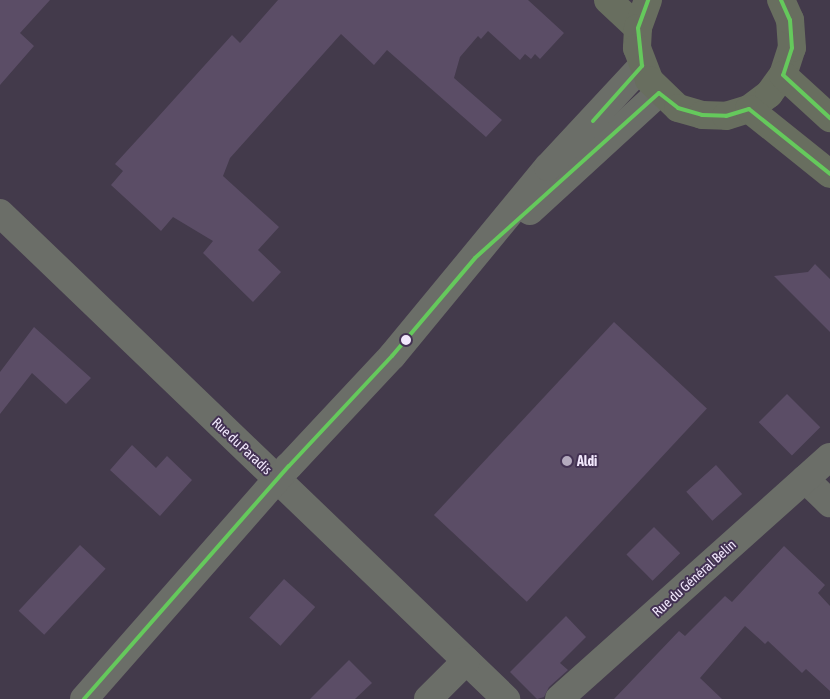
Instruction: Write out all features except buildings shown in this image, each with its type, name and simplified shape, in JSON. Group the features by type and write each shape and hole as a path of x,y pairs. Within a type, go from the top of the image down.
{"main road":[{"path":"608,0 638,28"},
{"path":"648,0 638,28 642,66 659,92 678,108 702,115 726,116 749,109 769,94 783,75 792,48 790,20 780,0"},
{"path":"783,75 830,118"},
{"path":"749,109 830,174"}],"street":[{"path":"84,699 278,480 392,356 475,258 548,167 642,66"},
{"path":"475,258 659,92"},
{"name":"Rue du Paradis","path":"0,213 506,699"},
{"name":"Rue du Général Belin","path":"559,699 830,456"},
{"path":"805,479 830,503"},
{"path":"428,699 466,661"}],"transit line":[{"path":"593,121 642,66 638,28 648,0"},
{"path":"781,0 790,20 792,48 783,75 830,118"},
{"path":"84,699 289,466 392,356 475,258 659,93 678,108 702,115 726,116 749,109 830,174"}],"place":[{"name":"Aldi","path":"567,461"}]}
